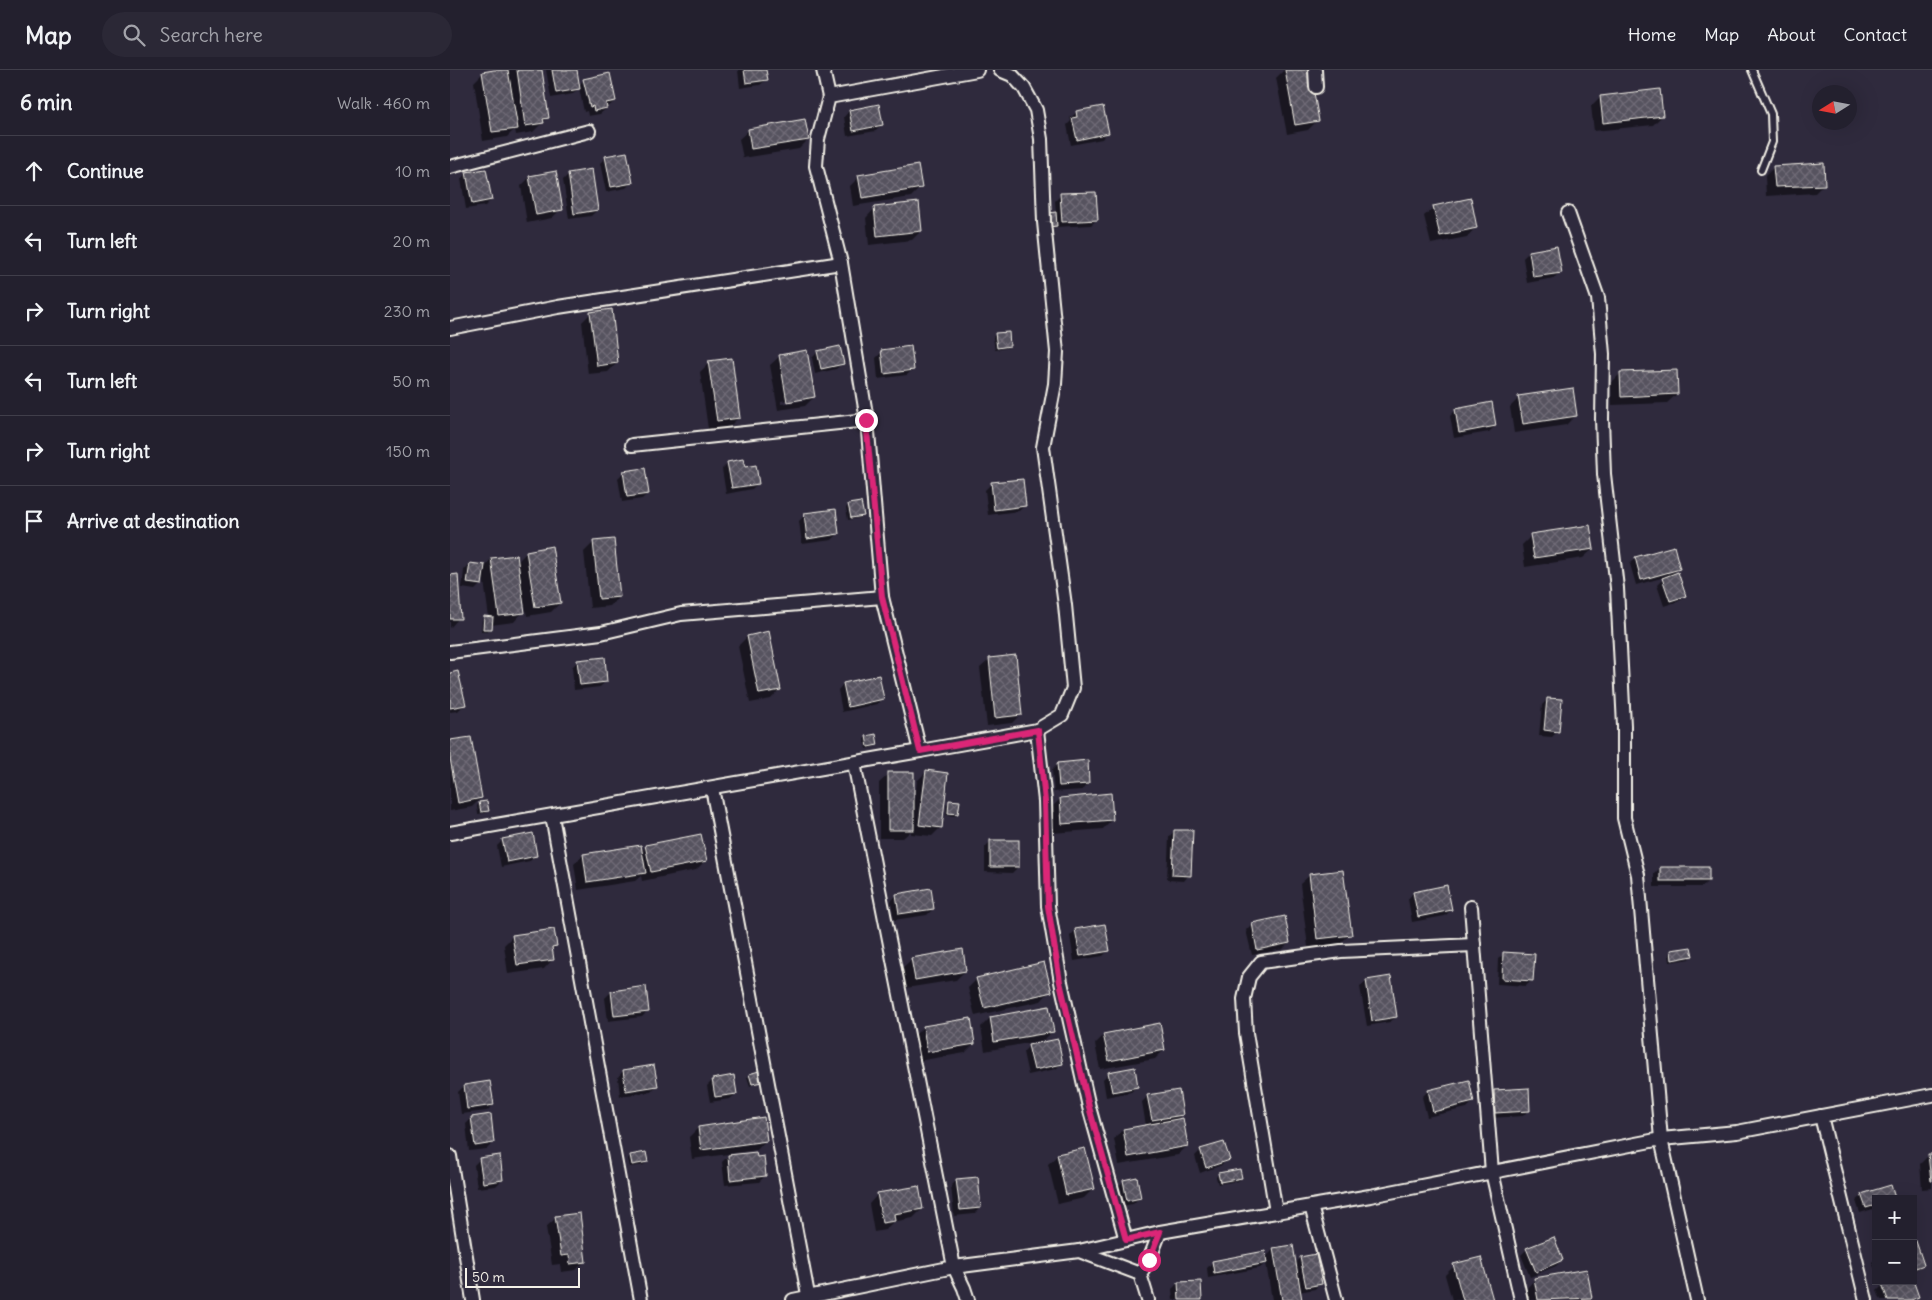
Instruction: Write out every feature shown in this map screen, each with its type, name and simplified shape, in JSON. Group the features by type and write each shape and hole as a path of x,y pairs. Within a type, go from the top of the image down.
{"street":[{"path":"823,70 828,97 818,139 816,166 841,262 866,420 882,597 920,751"},
{"path":"828,97 977,70"},
{"path":"450,833 1038,730 1062,715 1073,688 1065,605 1043,446 1055,384 1057,352 1044,222 1041,139 1036,110 1024,88 1012,75 1000,70"},
{"path":"1315,70 1316,87"},
{"path":"450,167 589,131"},
{"path":"1568,213 1598,298 1603,354 1602,419 1604,474 1616,588 1624,726 1624,818 1638,875 1661,1140 1697,1300"},
{"path":"450,328 568,306 841,262"},
{"path":"632,445 866,420"},
{"path":"450,652 601,633 681,614 882,597"},
{"path":"1038,730 1045,802 1048,906 1060,982 1089,1107 1126,1240"},
{"path":"854,763 954,1267 968,1300"},
{"path":"712,788 809,1299"},
{"path":"552,816 641,1300"},
{"path":"1471,907 1492,1172 1521,1300"},
{"path":"1276,1212 1246,1033 1244,999 1249,977 1261,962 1288,958 1341,951 1474,945"},
{"path":"793,1300 809,1299 954,1267 1079,1251 1160,1232 1311,1206 1661,1140 1738,1132 1932,1095"},
{"path":"1821,1116 1866,1300"},
{"path":"450,1156 473,1300"},
{"path":"1311,1206 1336,1300"},
{"path":"1148,1300 1140,1274 1149,1260 1160,1232"},
{"path":"1079,1251 1140,1274"}],"lane":[{"path":"1752,70 1771,114 1772,142 1760,170"}],"building":[{"path":"508,70 518,129 492,132 482,72"},
{"path":"517,70 542,70 549,118 543,119 544,123 525,126"},
{"path":"552,70 577,70 580,89 556,93"},
{"path":"744,70 766,70 768,80 746,83"},
{"path":"1285,70 1310,70 1319,121 1295,125"},
{"path":"610,73 616,101 606,103 607,108 594,111 593,106 590,107 583,79"},
{"path":"1660,89 1663,116 1603,123 1600,96"},
{"path":"879,104 883,125 853,131 849,110"},
{"path":"1103,106 1109,133 1077,140 1072,118 1077,117 1076,111"},
{"path":"805,119 809,140 751,149 748,129"},
{"path":"627,152 633,183 611,187 605,156"},
{"path":"1824,163 1825,185 1775,187 1773,166"},
{"path":"918,165 922,188 862,198 858,175"},
{"path":"486,169 492,200 472,204 466,172"},
{"path":"592,169 598,210 574,214 568,173"},
{"path":"556,171 563,210 536,215 529,176"},
{"path":"1096,192 1098,220 1062,222 1060,193"},
{"path":"1471,198 1477,228 1440,236 1433,206"},
{"path":"919,202 922,231 877,236 874,207"},
{"path":"1056,212 1057,226 1049,227 1048,213"},
{"path":"1557,246 1562,273 1533,277 1529,251"},
{"path":"612,309 618,363 597,366 590,312"},
{"path":"1009,332 1010,346 997,348 995,333"},
{"path":"840,346 844,364 821,369 817,351"},
{"path":"911,346 914,370 884,374 881,350"},
{"path":"807,350 815,397 787,402 779,355"},
{"path":"732,358 740,418 717,421 708,361"},
{"path":"1677,370 1678,394 1621,397 1620,372"},
{"path":"1573,388 1577,416 1523,424 1518,396"},
{"path":"1492,402 1496,426 1459,433 1455,409"},
{"path":"743,459 745,467 756,465 759,484 732,488 727,462"},
{"path":"645,468 649,494 627,497 623,471"},
{"path":"1023,479 1026,506 994,510 991,482"},
{"path":"861,502 864,516 851,518 848,504"},
{"path":"836,509 839,534 807,539 804,513"},
{"path":"1590,525 1594,549 1534,558 1530,534"},
{"path":"614,539 620,597 599,599 593,541"},
{"path":"552,546 561,603 535,607 526,551"},
{"path":"1674,546 1680,569 1641,580 1635,557"},
{"path":"517,555 525,613 499,616 491,558"},
{"path":"470,563 485,565 482,585 467,583"},
{"path":"1678,572 1686,596 1670,601 1662,578"},
{"path":"458,574 461,619 450,619 450,575"},
{"path":"484,616 493,617 492,629 483,629"},
{"path":"769,631 781,690 759,694 747,636"},
{"path":"1016,655 1022,715 995,718 989,658"},
{"path":"605,657 607,682 580,685 577,660"},
{"path":"458,671 466,705 450,708 450,673"},
{"path":"879,675 884,699 848,707 843,683"},
{"path":"1547,698 1562,699 1559,732 1544,730"},
{"path":"876,734 878,745 868,747 866,736"},
{"path":"471,737 482,798 458,803 450,758 450,740"},
{"path":"1088,760 1089,784 1059,786 1057,763"},
{"path":"926,770 948,773 942,828 919,825"},
{"path":"888,772 914,772 914,830 888,830"},
{"path":"1111,793 1113,820 1062,824 1060,798"},
{"path":"949,800 960,801 958,814 948,813"},
{"path":"487,801 489,811 481,812 479,802"},
{"path":"1174,830 1193,830 1191,876 1172,875"},
{"path":"533,833 537,856 507,862 502,839"},
{"path":"701,834 707,861 651,872 645,845"},
{"path":"990,840 1019,840 1019,867 990,867"},
{"path":"641,845 646,873 587,882 583,854"},
{"path":"1660,867 1709,867 1709,881 1660,881"},
{"path":"1343,870 1352,935 1317,939 1309,874"},
{"path":"1447,885 1452,910 1418,917 1413,892"},
{"path":"931,888 934,909 899,914 896,894"},
{"path":"1285,916 1290,943 1257,950 1252,923"},
{"path":"1105,924 1110,951 1080,956 1075,929"},
{"path":"554,929 557,946 552,947 554,960 517,965 512,935"},
{"path":"1691,947 1693,956 1672,960 1671,950"},
{"path":"963,949 966,971 915,980 911,958"},
{"path":"1503,952 1535,954 1533,981 1502,979"},
{"path":"1044,962 1052,992 984,1008 976,978"},
{"path":"1391,976 1397,1017 1372,1021 1366,980"},
{"path":"646,986 649,1012 614,1016 611,991"},
{"path":"1049,1006 1054,1032 994,1042 990,1017"},
{"path":"971,1018 975,1044 927,1052 923,1026"},
{"path":"1160,1023 1165,1050 1109,1061 1103,1034"},
{"path":"1058,1039 1063,1064 1034,1070 1028,1045"},
{"path":"654,1065 658,1086 626,1091 623,1070"},
{"path":"1135,1067 1138,1087 1112,1092 1108,1072"},
{"path":"759,1071 762,1082 752,1084 749,1074"},
{"path":"734,1075 737,1094 715,1097 712,1079"},
{"path":"1469,1080 1474,1102 1433,1112 1428,1090"},
{"path":"490,1081 494,1105 467,1109 464,1085"},
{"path":"1529,1088 1530,1111 1495,1113 1494,1090"},
{"path":"1179,1090 1183,1115 1152,1120 1147,1095"},
{"path":"491,1114 494,1143 475,1146 471,1117"},
{"path":"764,1117 767,1141 701,1150 698,1127"},
{"path":"1183,1118 1188,1146 1128,1157 1123,1129"},
{"path":"1224,1142 1230,1160 1206,1168 1200,1149"},
{"path":"1085,1148 1095,1189 1066,1195 1057,1154"},
{"path":"646,1152 648,1162 632,1165 630,1155"},
{"path":"756,1152 757,1157 764,1156 766,1176 730,1180 728,1155"},
{"path":"1928,1154 1932,1154 1932,1181 1931,1181"},
{"path":"500,1155 503,1180 483,1183 479,1158"},
{"path":"1240,1169 1242,1178 1220,1182 1218,1173"},
{"path":"978,1177 981,1208 960,1210 956,1179"},
{"path":"1137,1177 1141,1198 1127,1201 1123,1180"},
{"path":"1891,1185 1894,1195 1872,1195 1872,1206 1866,1208 1861,1194"},
{"path":"919,1186 923,1209 894,1214 895,1221 882,1223 877,1193"},
{"path":"580,1213 586,1262 570,1264 569,1255 561,1256 555,1216"},
{"path":"1554,1237 1563,1260 1536,1272 1526,1248"},
{"path":"1917,1244 1924,1265 1917,1268"},
{"path":"1293,1245 1302,1300 1282,1300 1273,1248"},
{"path":"1265,1251 1267,1263 1214,1273 1212,1261"},
{"path":"1316,1254 1322,1284 1306,1287 1300,1257"},
{"path":"1481,1257 1493,1300 1463,1300 1453,1264"},
{"path":"1587,1269 1592,1298 1538,1300 1534,1278"},
{"path":"1201,1281 1202,1300 1179,1300 1178,1282"},
{"path":"1882,1285 1915,1285 1919,1297 1911,1300 1888,1300"}],"route":[{"path":"866,420 882,597 920,751 1038,730 1045,802 1048,906 1060,982 1089,1107 1126,1240 1160,1232 1149,1260"}]}
